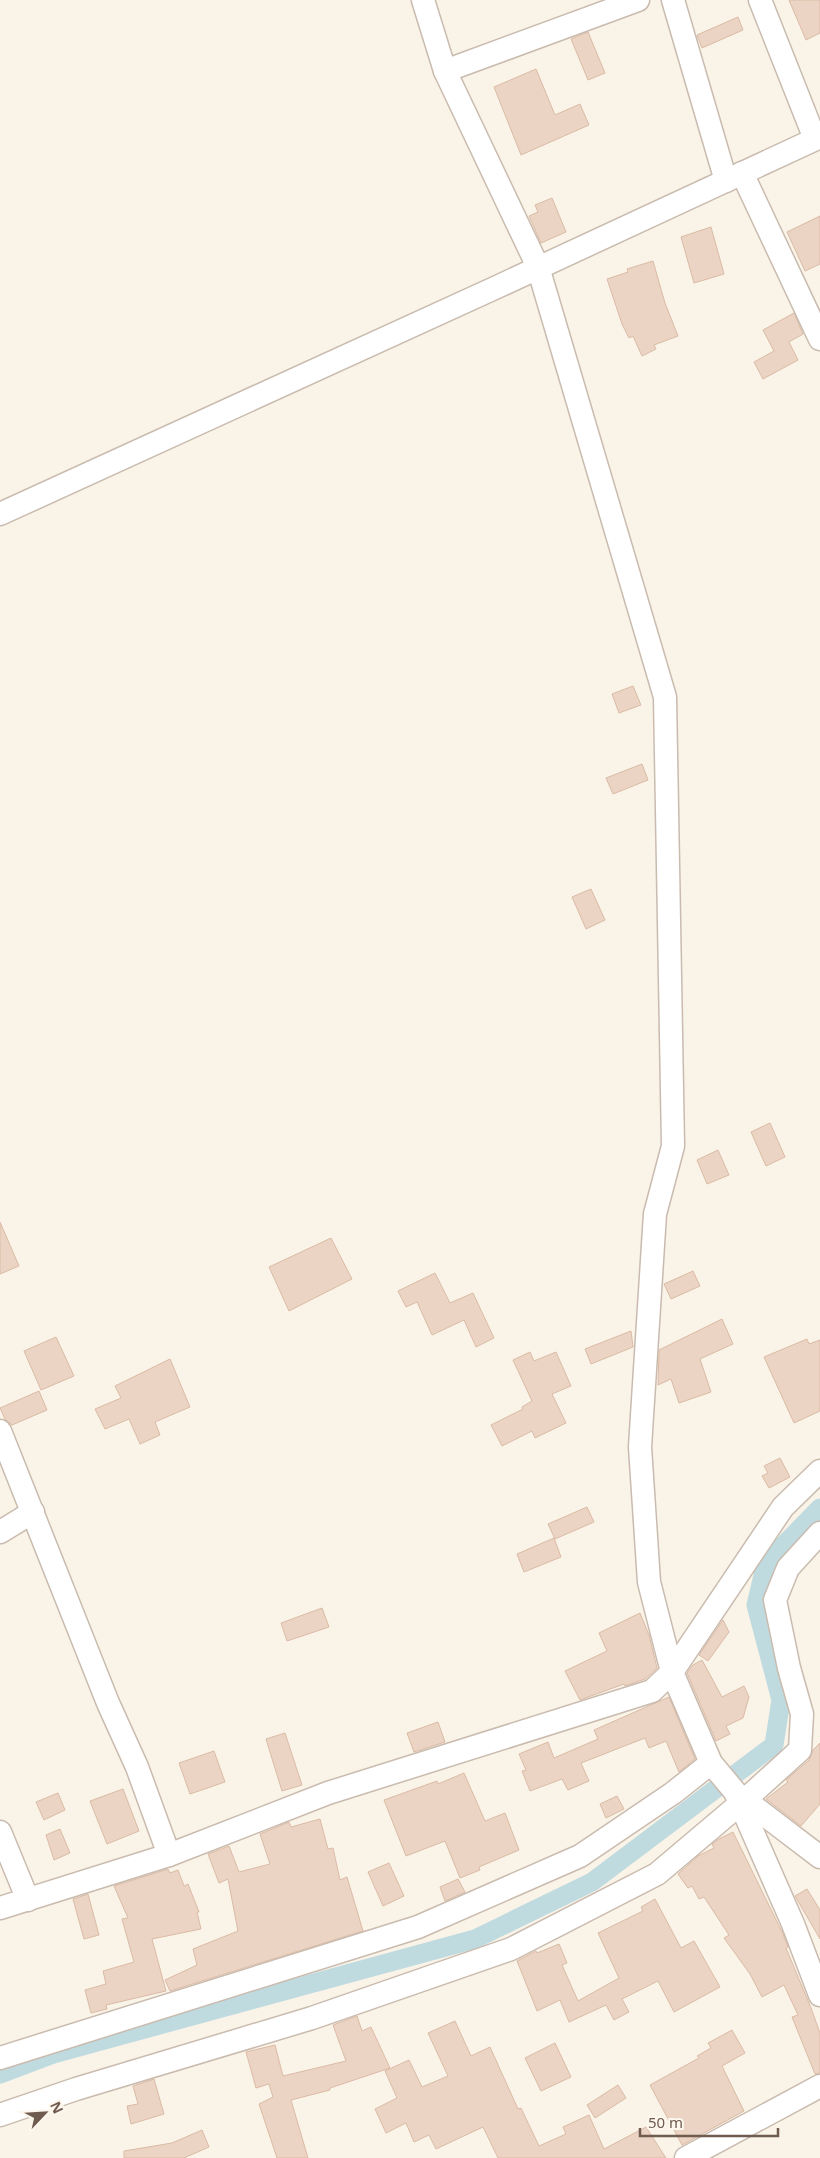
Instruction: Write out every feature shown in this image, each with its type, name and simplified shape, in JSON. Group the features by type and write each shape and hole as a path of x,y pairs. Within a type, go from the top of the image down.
{"street":[{"path":"423,0 445,71 538,267 665,696 674,1146 654,1214 640,1447 649,1582 672,1672 711,1763 738,1795 820,1857"},
{"path":"445,71 638,0"},
{"path":"673,0 734,177 820,339"},
{"path":"0,514 818,138 760,0"},
{"path":"0,1431 108,1703 137,1767 169,1855"},
{"path":"0,1908 169,1855 328,1793 652,1691 672,1672 783,1507 820,1470"},
{"path":"0,1532 33,1512"},
{"path":"0,2115 76,2089 312,2018 511,1949 657,1874 738,1795 800,1750 802,1714 789,1668 776,1600 788,1568 820,1533"},
{"path":"0,2058 418,1927 580,1856 673,1793 711,1763"},
{"path":"738,1795 793,1924 820,1995"},
{"path":"0,1832 28,1900"},
{"path":"686,2158 820,2086"}],"building":[{"path":"789,0 820,0 820,33 806,40"},
{"path":"738,17 743,30 702,48 697,35"},
{"path":"588,32 605,73 588,80 571,39"},
{"path":"536,69 555,115 580,104 589,125 521,155 494,87"},
{"path":"552,198 566,232 541,243 529,216 538,212 535,205"},
{"path":"820,216 820,264 805,271 787,232"},
{"path":"711,227 724,274 694,283 681,237"},
{"path":"653,261 665,303 678,336 654,345 656,349 642,356 633,336 629,338 622,324 607,279 628,272 627,269"},
{"path":"794,313 803,334 789,342 798,360 763,379 754,362 774,351 763,330"},
{"path":"633,686 641,705 619,713 612,694"},
{"path":"642,764 648,780 613,794 606,778"},
{"path":"591,889 605,920 586,929 572,897"},
{"path":"770,1123 785,1157 766,1166 751,1132"},
{"path":"718,1150 729,1175 707,1184 697,1160"},
{"path":"0,1222 19,1266 0,1274"},
{"path":"331,1238 352,1279 289,1311 269,1267"},
{"path":"693,1271 700,1286 671,1299 664,1284"},
{"path":"435,1273 450,1303 473,1293 494,1338 476,1347 464,1320 432,1335 417,1302 406,1307 398,1291"},
{"path":"722,1319 733,1344 700,1359 711,1392 679,1403 671,1379 658,1385 659,1350"},
{"path":"631,1331 633,1347 591,1364 585,1349"},
{"path":"56,1337 74,1376 41,1390 24,1351"},
{"path":"807,1339 809,1344 820,1340 820,1411 794,1423 764,1357"},
{"path":"530,1352 534,1361 556,1352 571,1386 552,1394 566,1423 535,1438 532,1431 502,1446 491,1425 523,1409 522,1407 532,1401 513,1360"},
{"path":"170,1359 190,1407 155,1422 160,1435 140,1444 129,1419 105,1429 95,1409 121,1398 115,1386"},
{"path":"39,1391 47,1410 12,1425 5,1419 0,1408"},
{"path":"780,1458 790,1477 769,1488 762,1476 768,1473 764,1466"},
{"path":"587,1507 594,1522 555,1539 548,1524"},
{"path":"554,1538 561,1557 524,1572 517,1554"},
{"path":"322,1608 329,1627 287,1641 281,1623"},
{"path":"640,1613 649,1635 657,1668 645,1679 625,1686 624,1684 580,1700 565,1671 607,1651 599,1633"},
{"path":"723,1620 729,1632 708,1661 699,1655"},
{"path":"702,1660 722,1697 744,1686 749,1697 743,1718 726,1726 730,1734 716,1741 687,1673 693,1665"},
{"path":"669,1697 695,1759 679,1772 666,1741 649,1748 645,1738 581,1763 589,1781 568,1790 562,1779 530,1791 522,1771 526,1770 519,1754 548,1742 554,1758 598,1739 594,1730"},
{"path":"438,1722 445,1742 414,1752 407,1733"},
{"path":"285,1733 302,1785 282,1791 266,1739"},
{"path":"820,1743 820,1804 801,1826 766,1799 788,1782 786,1780 809,1760 813,1750"},
{"path":"214,1751 225,1782 190,1794 179,1763"},
{"path":"464,1773 485,1821 505,1813 519,1850 479,1867 480,1870 460,1878 445,1841 406,1856 384,1800 437,1781 438,1784"},
{"path":"123,1789 139,1831 107,1844 90,1801"},
{"path":"58,1793 65,1810 44,1820 36,1802"},
{"path":"617,1796 624,1809 606,1818 600,1804"},
{"path":"320,1819 328,1849 333,1848 340,1880 347,1877 363,1931 170,1991 165,1980 197,1965 193,1949 238,1931 228,1879 219,1883 208,1854 229,1846 239,1872 270,1864 260,1834 289,1822 291,1827"},
{"path":"60,1829 70,1853 54,1860 46,1835"},
{"path":"733,1832 783,1934 788,1947 786,1948 811,2008 820,2033 820,2073 815,2074 792,2017 798,2015 784,1985 762,1997 750,1974 724,1938 729,1935 704,1897 699,1899 692,1886 688,1888 678,1874 698,1856 714,1848 712,1844"},
{"path":"389,1863 404,1896 383,1906 368,1872"},
{"path":"168,1869 170,1873 178,1870 184,1886 188,1884 199,1912 197,1912 201,1929 152,1939 166,1991 106,2005 107,2009 91,2013 85,1990 106,1984 103,1971 134,1962 122,1919 128,1918 114,1886"},
{"path":"458,1879 465,1892 445,1901 440,1887"},
{"path":"807,1889 820,1910 820,1939 795,1896"},
{"path":"88,1894 99,1935 84,1939 73,1899"},
{"path":"655,1899 681,1948 694,1941 720,1987 674,2012 658,1981 622,1999 629,2012 614,2020 606,2005 569,2022 560,2000 537,2011 517,1961 536,1951 537,1953 559,1944 567,1963 562,1965 578,2001 619,1978 598,1933 643,1911 641,1907"},
{"path":"357,2016 362,2031 371,2027 390,2068 330,2088 330,2090 291,2100 308,2158 277,2158 259,2104 273,2097 269,2084 256,2088 246,2052 275,2045 283,2076 346,2061 333,2025"},
{"path":"455,2021 471,2056 490,2047 518,2109 521,2108 539,2146 566,2134 563,2127 589,2115 604,2149 646,2127 666,2158 498,2158 483,2127 436,2149 429,2135 414,2142 406,2123 386,2133 375,2109 397,2098 385,2071 409,2060 422,2087 448,2076 428,2033"},
{"path":"732,2030 745,2053 722,2066 744,2111 682,2145 650,2085 699,2058 697,2056 711,2048 708,2043"},
{"path":"555,2043 571,2077 541,2091 525,2058"},
{"path":"154,2079 164,2114 131,2124 127,2106 138,2104 133,2086"},
{"path":"618,2085 626,2098 595,2118 587,2105"},
{"path":"202,2130 209,2147 184,2158 124,2158 124,2151 172,2143"}],"waterway":[{"path":"0,2074 53,2054 475,1939 592,1882 774,1745 781,1700 756,1605 766,1563 820,1508"}]}
